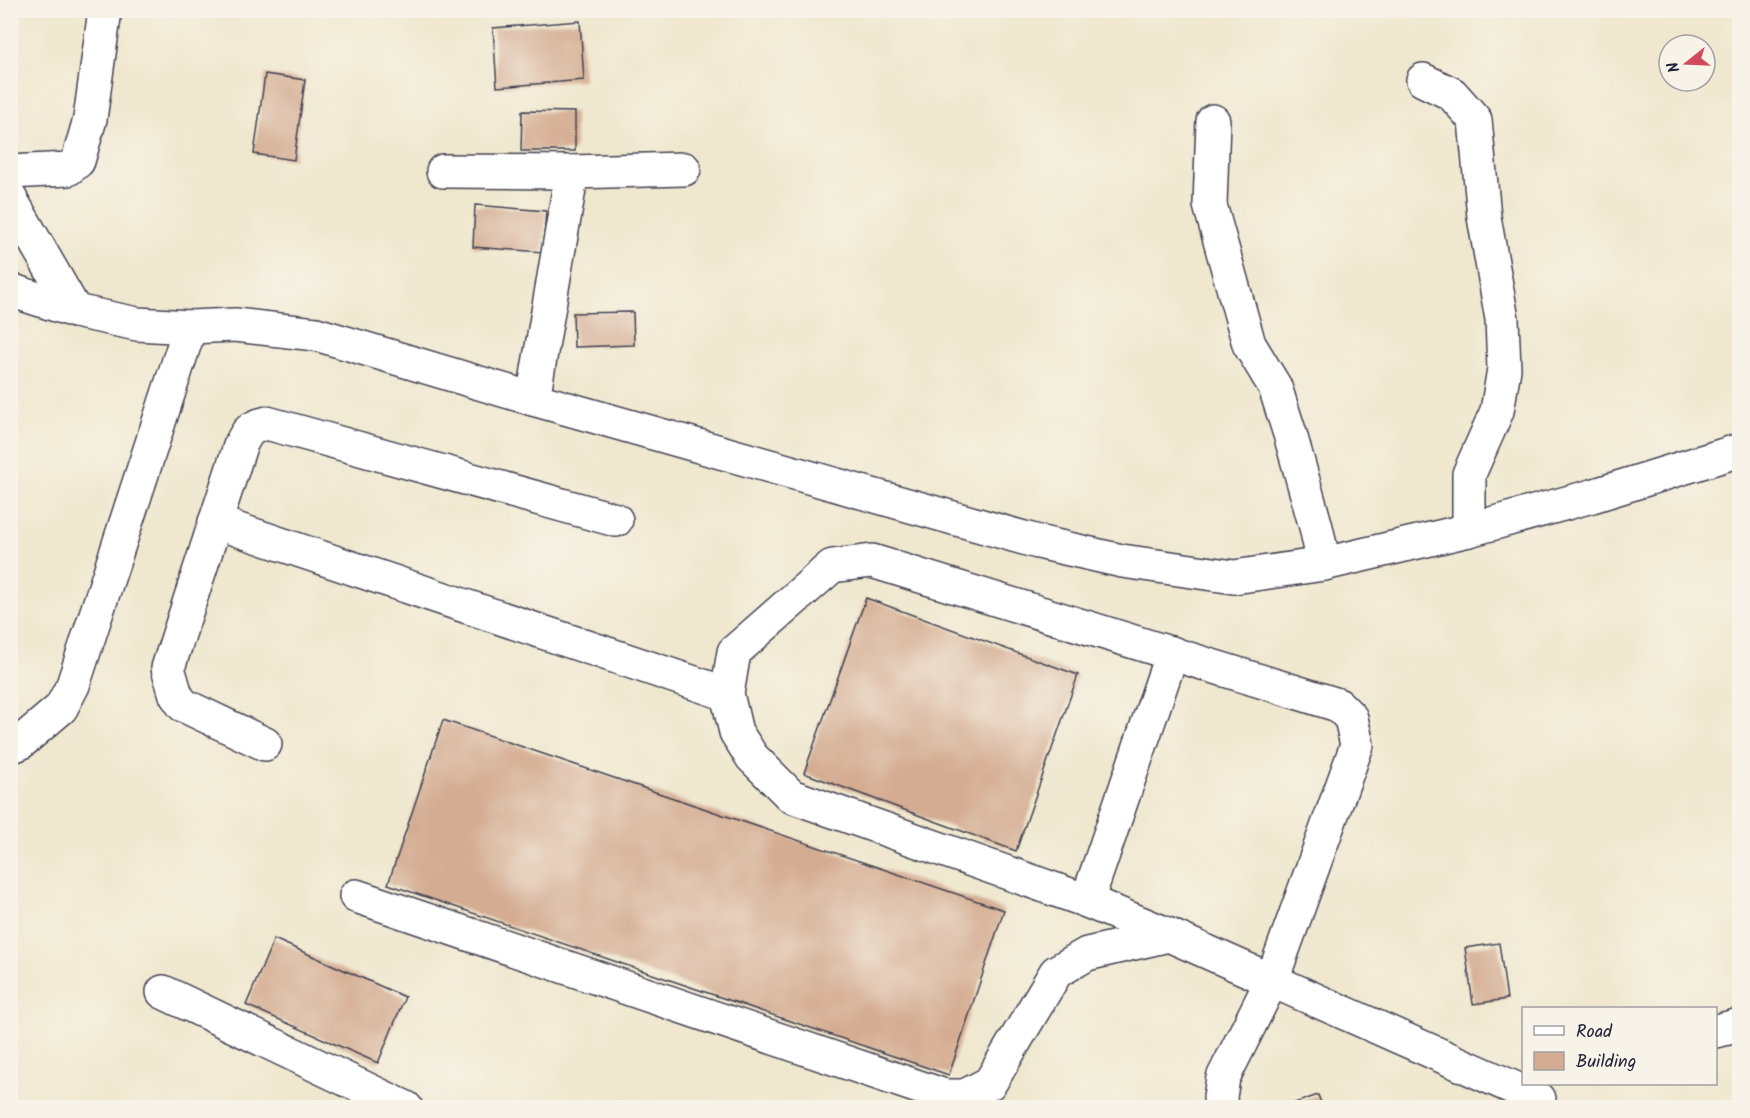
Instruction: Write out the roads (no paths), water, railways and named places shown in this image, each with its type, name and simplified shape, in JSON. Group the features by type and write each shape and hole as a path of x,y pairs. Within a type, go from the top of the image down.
{"street":[{"path":"10,172 68,169 78,161 90,119 105,10"},
{"path":"1424,80 1452,94 1475,120 1484,217 1502,319 1504,369 1497,411 1469,474 1469,530"},
{"path":"1213,121 1209,205 1249,344 1275,387 1316,527 1324,564"},
{"path":"443,171 572,172 684,169"},
{"path":"533,399 572,172"},
{"path":"10,198 75,311"},
{"path":"10,290 75,311 137,324 189,327 235,325 316,334 533,399 1038,542 1122,561 1234,577 1324,564 1469,530 1592,496 1740,450"},
{"path":"10,747 20,743 61,708 74,686 189,327"},
{"path":"265,744 183,705 176,695 168,668 240,446 246,433 254,426 267,423 616,520"},
{"path":"215,522 727,694"},
{"path":"1221,1107 1223,1078 1272,980 1357,745 1351,718 1338,705 872,561 832,566 734,652 727,694 736,732 752,757 791,796 1087,901 1169,935 1272,980 1543,1096"},
{"path":"1087,901 1172,653"},
{"path":"356,896 945,1096 965,1096 990,1083 1056,972 1087,954 1169,935"},
{"path":"163,992 406,1107"},
{"path":"1717,1031 1740,1026"}]}
